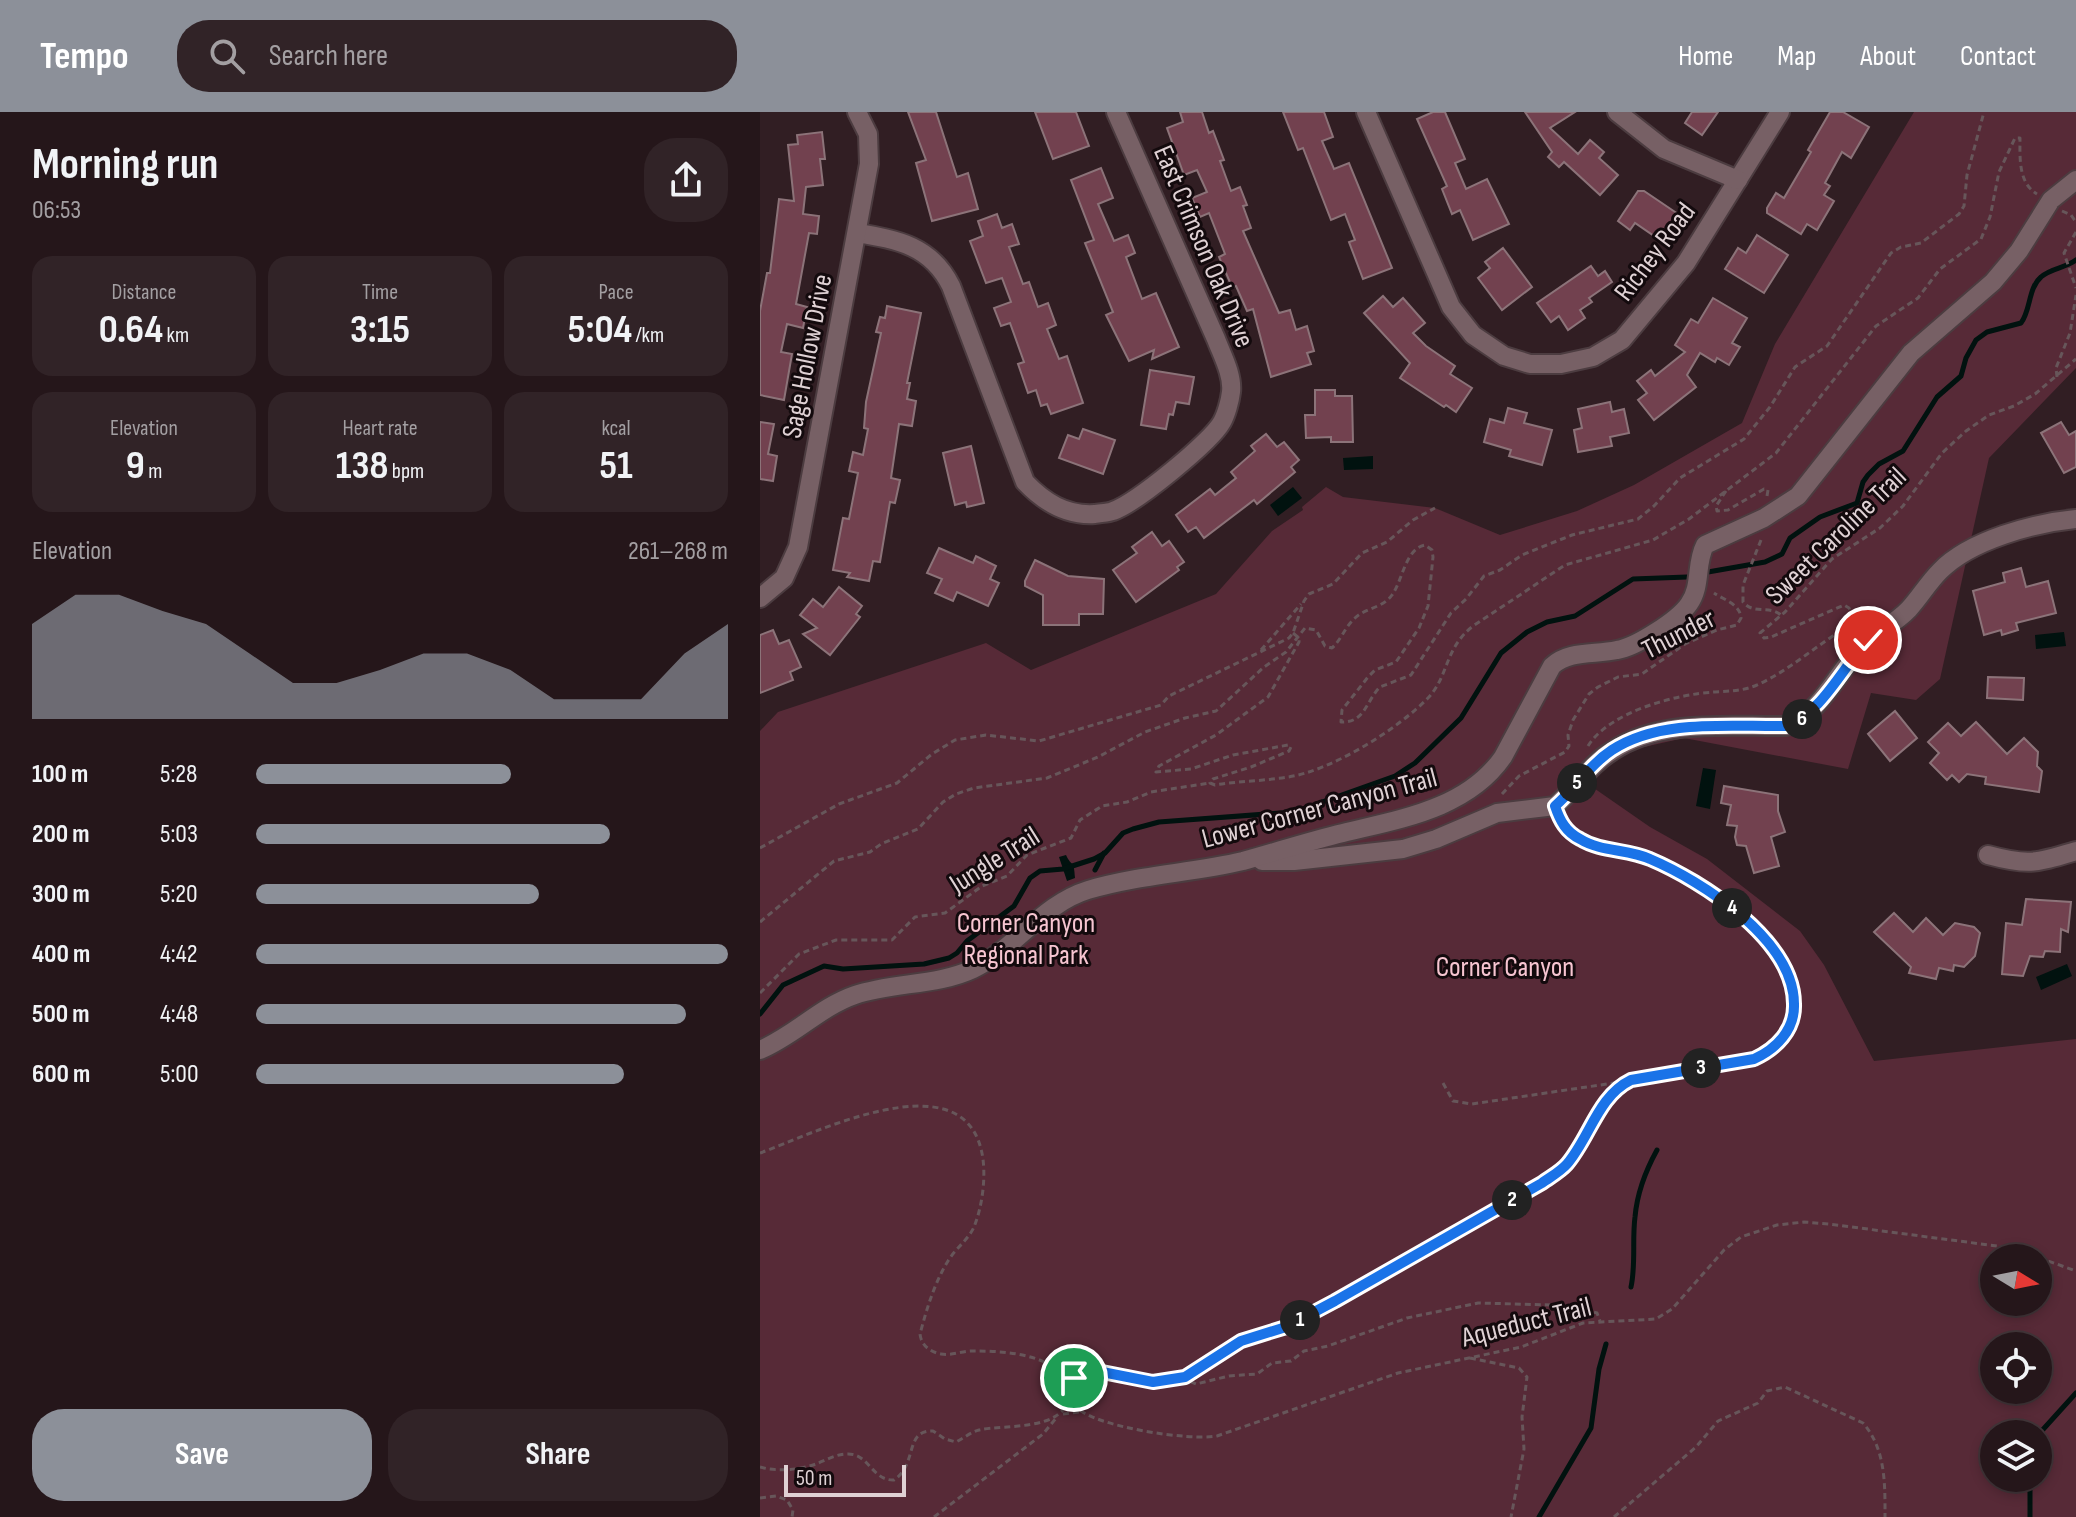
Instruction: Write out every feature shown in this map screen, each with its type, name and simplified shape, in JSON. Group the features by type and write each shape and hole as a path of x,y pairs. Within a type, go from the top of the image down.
{"street":[{"name":"Sage Hollow Drive","path":"760,598 784,578 798,547 870,154 868,134 857,112"},
{"name":"East Crimson Oak Drive","path":"857,233 909,244 927,255 941,269 951,286 1025,482 1042,499 1067,511 1092,514 1113,511 1202,445 1222,422 1231,391 1227,368 1216,339 1116,112"},
{"name":"Richey Road","path":"1366,112 1451,307 1473,335 1504,356 1530,364 1561,364 1593,357 1622,340 1686,263 1780,112"},
{"path":"1617,112 1664,149 1738,180"},
{"name":"Lower Corner Canyon Trail","path":"760,1050 850,997 950,977 976,968 1071,896 1098,887 1243,861 1409,816 1448,803 1474,789 1494,771 1503,757 1552,666 1557,661 1576,655 1621,650 1643,640 1685,610 1696,593 1705,545 1764,518 1798,496 1911,353 1993,282 2008,265 2051,200 2076,180"},
{"path":"1243,861 1294,861 1403,849 1436,839 1497,813 1555,806 1588,770 1624,743 1704,724 1786,726 1797,722 1811,711 1868,640 1907,611 1940,570 1972,549 2035,525 2076,519"},
{"path":"1988,855 2020,863 2040,862 2076,851"}],"path":[{"path":"760,848 839,804 897,783 932,754 955,740 986,735 1039,741 1161,705 1169,696 1285,641 1305,628 1314,629 1327,648 1332,648 1355,618 1392,595 1417,547 1425,545 1432,550 1428,606 1402,655 1396,662 1375,670 1342,710 1341,722 1354,721 1364,712 1380,687 1404,680 1417,668 1454,609 1484,576 1500,570 1522,555 1572,535 1628,523 1646,515 1680,478 1732,448 1750,432 1795,367 1827,346 1891,253 1901,247 1921,243 1959,214 1964,206 1967,175 1984,112"},
{"path":"1296,634 1298,644 1268,697 1216,735 1155,769 1156,772 1191,769 1233,755 1288,745 1291,747 1289,751 1213,779 1210,783 1290,777 1335,761 1390,729 1427,698 1460,637 1526,589 1565,565 1653,540 1689,519 1776,453 1876,326 1918,298 1940,269 1981,239 1990,217 1999,172 2015,138 2020,138 2020,159 2026,184 2032,191 2051,200"},
{"path":"2076,232 2065,247 2064,256 2076,288"},
{"path":"2057,377 2056,368 2070,333 2076,295"},
{"name":"Sweet Caroline Trail","path":"1851,620 1850,611 1844,605 1767,638 1760,633 1781,615 1832,559 1880,528 1903,506 1942,453 1966,431 1989,415 2035,394 2076,359"},
{"path":"1261,650 1311,593 1340,578 1362,553 1387,542 1413,520 1435,508"},
{"path":"1755,551 1743,585 1743,602 1747,607 1774,610 1781,615"},
{"name":"Thunder","path":"1497,813 1497,801 1512,782 1565,752 1569,746 1568,735 1573,720 1589,694 1618,677 1642,674 1685,644 1737,625 1741,618 1740,611 1713,593 1698,577"},
{"path":"760,922 834,861 870,852 881,844 918,829 943,802 956,794 974,788 1047,778 1098,757 1145,732 1216,711 1264,667 1283,654 1296,634 1304,601"},
{"path":"1583,756 1601,729 1625,716 1647,706 1754,687 1845,628 1851,620 1861,620"},
{"name":"Jungle Trail","path":"760,993 799,954 836,940 892,940 915,917 945,913 982,886 1007,876 1027,855 1071,838 1080,820 1102,806 1127,802 1151,792 1210,783"},
{"path":"1443,1083 1453,1101 1472,1104 1754,1059 1767,1053 1788,1031 1795,1008 1790,978 1776,953 1750,925 1721,899 1648,857 1594,846 1579,839 1566,829 1555,806"},
{"path":"1063,1374 1076,1376 1092,1370 1153,1382 1181,1378 1241,1341 1286,1327 1542,1183 1568,1163 1614,1090 1631,1080"},
{"path":"760,1153 878,1111 904,1106 944,1109 966,1120 979,1141 983,1156 982,1195 973,1227 950,1257 933,1288 920,1334 921,1342 940,1354 996,1351 1047,1363 1069,1382 1074,1405 1083,1413"},
{"name":"Aqueduct Trail","path":"1083,1413 1132,1429 1192,1438 1208,1437 1398,1373 1521,1347 1583,1323 1656,1319 1678,1303 1733,1243 1751,1232 1790,1223 1829,1224 2000,1246 2076,1271"},
{"path":"1181,1378 1196,1384 1229,1376 1257,1374 1272,1363 1291,1361 1304,1351 1328,1346 1407,1318 1478,1303 1528,1303 1581,1308 1597,1313 1600,1321"},
{"path":"1466,1357 1519,1368 1527,1377 1522,1417 1524,1449 1511,1517"},
{"path":"934,1517 1032,1443 1067,1406 1076,1376"},
{"path":"1614,1517 1696,1447 1718,1421 1758,1403 1767,1391 1785,1387 1863,1423 1867,1428 1877,1445 1885,1478 1885,1517"},
{"path":"760,1467 799,1468 854,1454 862,1458 880,1478 894,1480 908,1465 915,1439 923,1431 933,1431 956,1442 983,1429 1018,1427 1068,1412 1083,1413"},
{"path":"760,1498 776,1496 787,1500 793,1510 792,1517"}],"green space":[{"name":"Corner Canyon Regional Park","path":"1914,112 2076,112 2076,368 1989,458 1940,679 1916,700 1871,693 1848,769 1684,738 1626,751 1588,784 1650,827 1707,859 1800,931 1824,965 1874,1061 2076,1039 2076,1517 760,1517 760,731 778,712 986,643 1031,670 1216,594 1272,531 1303,510 1302,507 1326,487 1343,497 1435,508 1500,535 1577,511 1634,485 1742,423 1775,344"}],"shaded area":[{"path":"1373,456 1373,469 1344,470 1343,458"},
{"path":"1293,487 1302,498 1278,516 1270,505"},
{"path":"2064,632 2066,646 2036,649 2035,635"},
{"path":"1703,768 1716,770 1710,809 1696,806"},
{"path":"1066,855 1073,866 1075,878 1067,881 1059,857"},
{"path":"2067,964 2072,976 2041,990 2036,977"}],"building":[{"path":"908,112 936,112 957,177 968,173 978,209 932,221 916,163 926,160"},
{"path":"1035,112 1076,112 1089,146 1053,159"},
{"path":"1180,112 1202,112 1209,133 1213,131 1231,191 1240,187 1247,205 1243,206 1251,228 1243,231 1279,313 1290,310 1296,330 1307,326 1314,351 1307,353 1311,364 1271,377 1253,309 1247,311 1236,286 1232,287 1219,257 1225,254 1209,213 1200,217 1192,198 1207,192 1197,170 1184,175 1167,128 1183,122"},
{"path":"1283,112 1324,112 1333,137 1322,141 1334,169 1349,163 1392,268 1363,279 1349,242 1355,240 1345,214 1331,220 1303,148 1298,150"},
{"path":"1433,112 1445,112 1465,159 1455,163 1466,189 1487,179 1509,224 1473,240 1460,210 1452,214 1442,189 1447,186 1417,119"},
{"path":"1525,112 1575,112 1550,128 1578,154 1590,140 1604,152 1599,158 1618,175 1600,195 1564,162 1559,167 1548,157 1552,152"},
{"path":"1692,112 1718,112 1702,135 1685,123"},
{"path":"1830,112 1843,112 1869,127 1851,158 1842,152 1825,183 1830,186 1824,195 1834,201 1817,230 1807,224 1801,234 1767,213 1767,208 1776,193 1784,198"},
{"path":"822,132 825,159 820,159 823,185 806,187 803,214 819,216 817,234 809,233 796,304 807,307 803,328 787,324 781,352 792,354 784,400 760,395 760,311 767,273 770,273 779,199 794,201 788,145 798,144 797,135"},
{"path":"1101,168 1113,198 1098,204 1114,241 1128,235 1135,253 1126,257 1142,299 1156,293 1179,347 1152,359 1154,350 1129,361 1106,315 1113,312 1085,243 1094,240 1071,180"},
{"path":"1638,191 1644,191 1678,214 1660,240 1635,223 1630,230 1618,221"},
{"path":"997,214 1002,228 1012,224 1019,244 1009,247 1023,284 1029,282 1038,307 1048,303 1056,325 1047,329 1059,359 1067,356 1083,403 1051,414 1047,404 1041,406 1036,390 1028,393 1018,364 1024,362 1010,323 1001,326 994,308 1011,302 1002,278 986,283 970,241 983,236 978,221"},
{"path":"1757,235 1788,255 1764,293 1725,269 1738,248 1746,253"},
{"path":"1503,248 1532,287 1502,310 1478,278 1490,268 1485,262"},
{"path":"1591,266 1598,276 1605,271 1612,282 1589,298 1592,302 1580,310 1585,318 1568,330 1559,316 1551,322 1537,303"},
{"path":"1383,296 1393,307 1403,298 1425,323 1413,333 1455,366 1450,374 1472,388 1456,412 1400,378 1410,363 1364,313"},
{"path":"1713,298 1747,318 1732,343 1740,347 1729,365 1717,358 1715,362 1700,353 1687,375 1696,387 1654,420 1638,400 1647,393 1637,381 1651,370 1655,376 1685,352 1675,345 1691,319 1698,323"},
{"path":"887,306 921,313 907,383 910,383 907,399 916,401 912,426 899,424 891,478 900,480 895,503 890,502 880,562 873,561 869,581 847,577 850,573 833,570 843,518 849,519 858,473 849,471 853,452 863,455 868,429 864,428 866,402 881,333 876,332 880,317 885,318"},
{"path":"1150,370 1194,377 1189,404 1176,402 1166,429 1141,425"},
{"path":"1315,390 1335,390 1335,396 1352,396 1353,442 1331,442 1331,437 1306,438 1305,415 1315,415"},
{"path":"1610,402 1612,412 1624,409 1629,433 1610,437 1612,446 1578,452 1574,430 1582,428 1578,409"},
{"path":"1508,408 1527,413 1524,423 1552,430 1542,465 1509,456 1511,450 1484,442 1490,419 1504,423"},
{"path":"760,422 774,424 768,454 777,456 773,481 760,479"},
{"path":"2061,422 2069,435 2076,431 2076,467 2064,473 2041,433"},
{"path":"1083,429 1115,440 1103,474 1059,458 1068,435 1079,439"},
{"path":"1266,434 1277,447 1284,442 1299,460 1291,467 1295,472 1257,504 1254,500 1204,538 1196,527 1188,532 1176,515 1210,489 1215,495 1236,478 1231,472 1255,451 1251,446"},
{"path":"971,446 984,503 967,507 966,502 955,505 943,453"},
{"path":"1152,532 1162,546 1169,541 1184,562 1177,567 1179,570 1136,602 1113,570 1137,553 1132,547"},
{"path":"939,548 973,563 976,556 996,566 990,579 999,583 988,606 957,592 953,601 935,593 942,579 927,573"},
{"path":"1035,560 1068,576 1104,579 1103,614 1079,614 1079,625 1043,625 1043,595 1025,586"},
{"path":"2021,568 2026,587 2048,581 2056,613 2016,623 2018,630 2002,635 2001,630 1984,635 1973,591 2005,582 2003,573"},
{"path":"839,587 862,606 856,614 860,617 830,655 803,634 817,628 800,615 813,599 823,607"},
{"path":"773,630 779,644 789,640 801,667 790,672 793,680 760,693 760,635"},
{"path":"1988,677 2024,678 2023,700 1987,698"},
{"path":"1895,711 1917,738 1890,761 1868,734"},
{"path":"1976,722 2007,754 2024,738 2038,752 2037,766 2042,771 2039,792 1985,784 1986,777 1967,774 1959,782 1952,775 1947,780 1930,763 1939,753 1928,742 1948,723 1961,736"},
{"path":"1724,786 1778,795 1778,811 1785,832 1771,837 1779,866 1754,873 1746,846 1737,845 1737,826 1727,825 1731,805 1721,803"},
{"path":"2026,899 2071,902 2068,932 2061,929 2060,952 2045,951 2043,957 2030,956 2023,976 2002,974 2006,923 2022,925"},
{"path":"1894,913 1913,932 1926,918 1943,935 1955,923 1974,927 1980,933 1975,956 1964,967 1954,965 1953,971 1939,968 1936,979 1909,973 1911,967 1874,932"}],"waterway":[{"path":"1708,572 1765,562 1782,554 1790,538 1820,517 1857,503 1868,475 1879,464 1903,451 1937,397 1961,376 1976,340 1987,332 2021,323 2037,282 2045,274 2076,260"},
{"path":"760,1014 783,985 824,966 843,969 924,964 949,958 1014,906 1030,878 1040,871 1063,869 1094,859 1105,853 1123,833 1133,829 1159,822 1294,812 1395,776 1415,763 1461,718 1501,653 1527,632 1547,622 1575,616 1633,579 1687,577"},
{"path":"1095,870 1104,853"},
{"path":"1631,1287 1636,1208 1657,1150"},
{"path":"1539,1517 1591,1428 1599,1369 1606,1344"},
{"path":"2052,1420 2076,1393"},
{"path":"2030,1492 2030,1517"}],"route":[{"path":"1074,1378 1092,1370 1153,1382 1185,1377 1241,1341 1286,1327 1542,1183 1568,1163 1614,1090 1622,1084 1754,1059 1777,1045 1788,1031 1795,1008 1790,978 1776,953 1750,925 1721,899 1648,857 1594,846 1579,839 1566,829 1555,806 1588,770 1624,743 1704,724 1760,727 1786,726 1797,722 1811,711 1868,640"}],"park label":[{"name":"Corner Canyon","path":"1505,966"}]}
